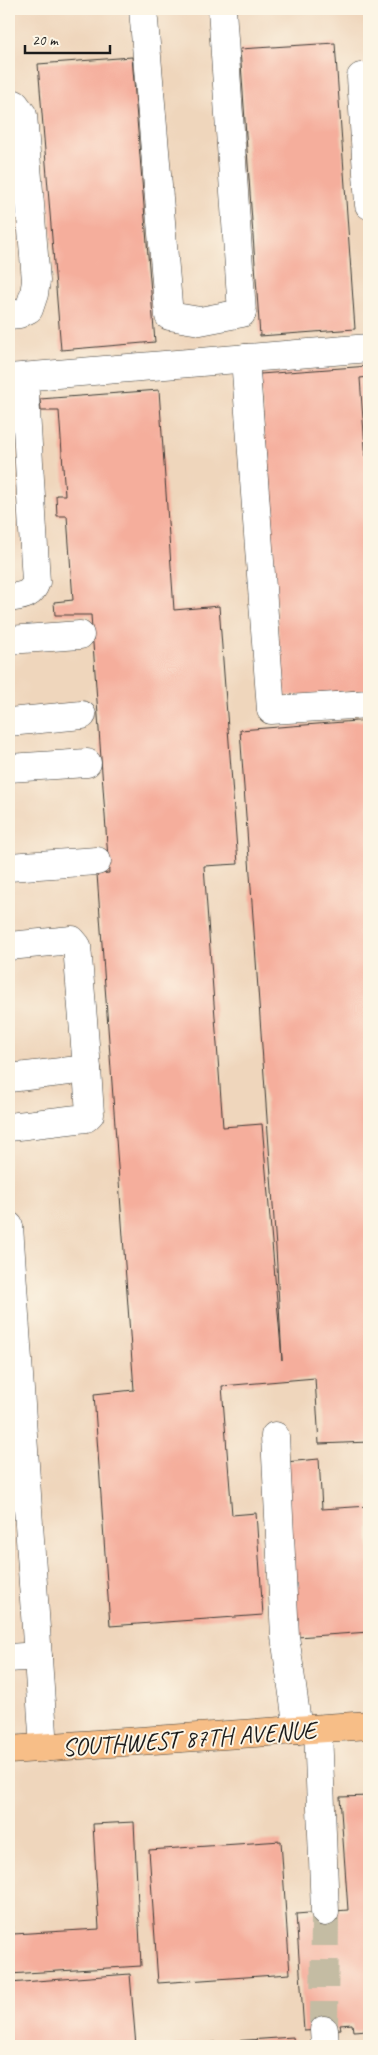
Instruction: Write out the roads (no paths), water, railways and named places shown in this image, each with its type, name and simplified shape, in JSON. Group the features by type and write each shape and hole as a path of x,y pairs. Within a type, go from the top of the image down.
{"main road":[{"name":"SOUTHWEST 87TH AVENUE","path":"9,1750 369,1725"}],"street":[{"path":"144,9 169,316 200,321 242,313 222,9"},
{"path":"369,77 361,77 369,205"},
{"path":"9,102 15,104 23,115 36,281 29,309 19,314 9,315"},
{"path":"9,598 26,596 33,590 36,582 16,378 369,348"},
{"path":"245,358 271,710 369,704"},
{"path":"9,640 80,635"},
{"path":"9,722 82,715"},
{"path":"9,768 87,763"},
{"path":"9,867 97,861"},
{"path":"9,946 72,940 77,946 90,1114 86,1118 9,1127"},
{"path":"9,1078 86,1069"},
{"path":"9,1226 11,1285 44,1748"},
{"path":"275,1436 286,1636 308,1730 325,1912"},
{"path":"9,1658 38,1656"}],"tunnel":[{"path":"324,2030 325,1912"}]}
